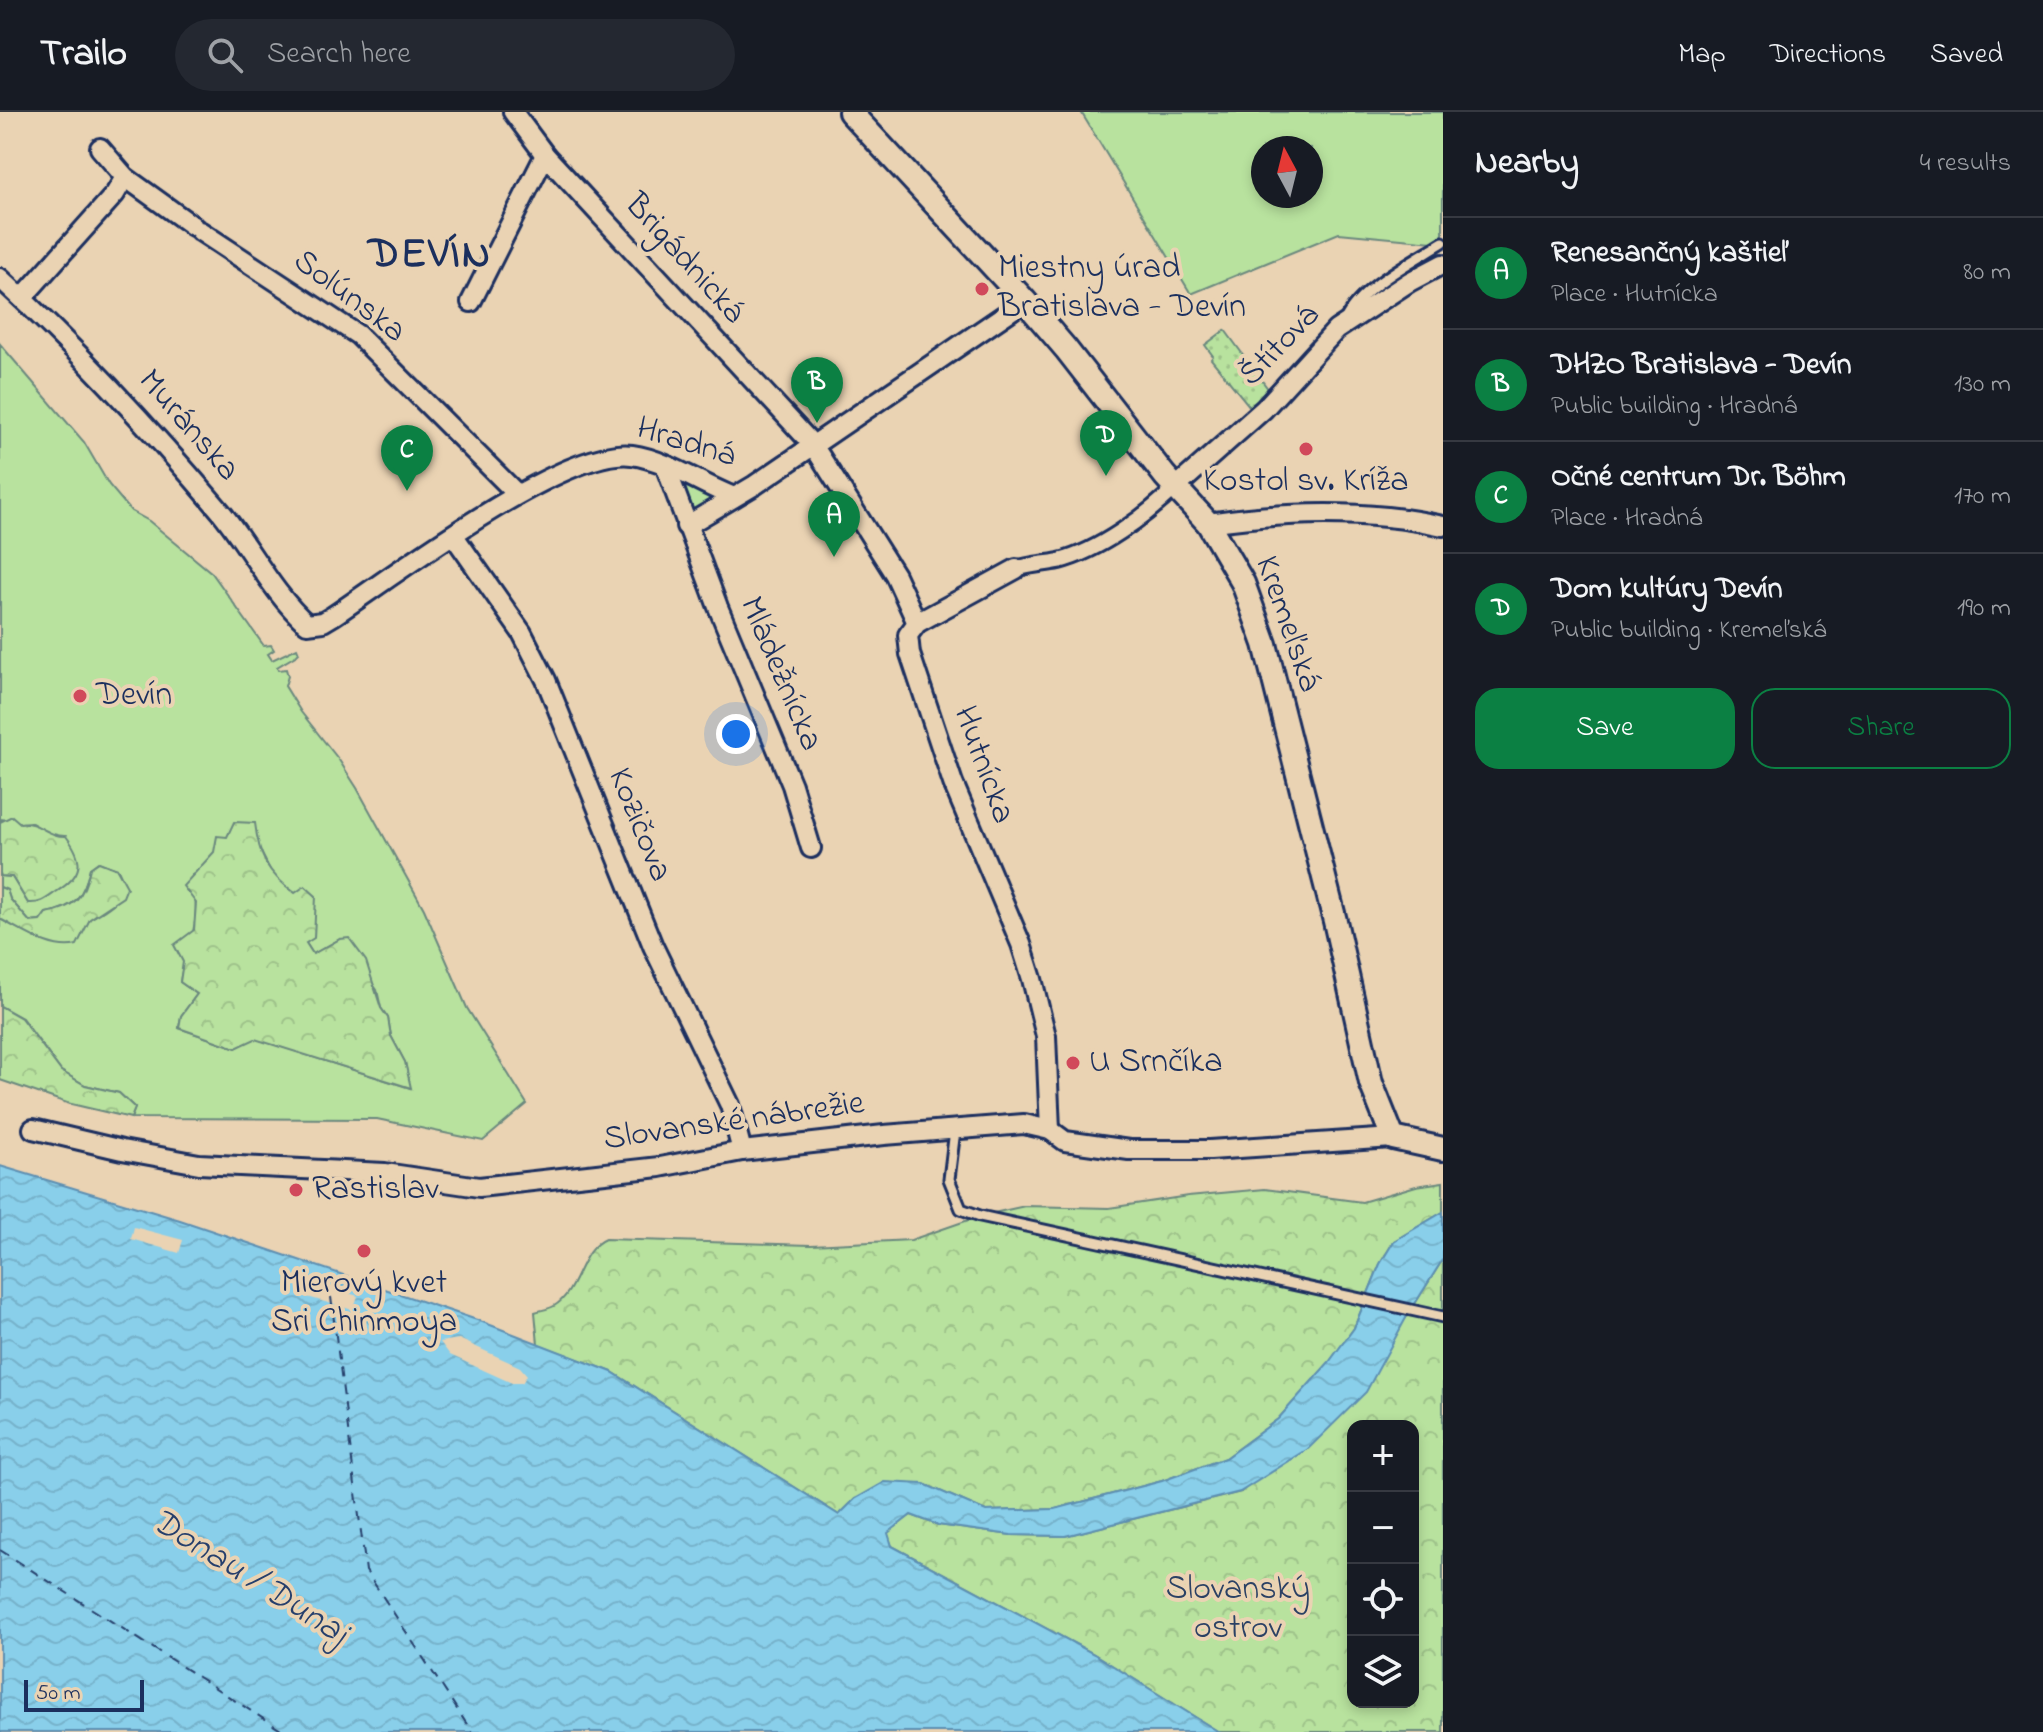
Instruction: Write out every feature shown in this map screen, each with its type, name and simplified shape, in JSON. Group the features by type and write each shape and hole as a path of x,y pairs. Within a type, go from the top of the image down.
{"street":[{"name":"Brigádnická","path":"513,112 545,155 813,445"},
{"name":"Kremeľská","path":"850,112 1025,301 1175,488 1208,523 1243,583 1265,644 1335,921 1371,1083 1393,1138"},
{"name":"Solúnska","path":"100,148 125,177 358,335 517,494"},
{"path":"471,302 545,155"},
{"path":"22,298 115,194 125,177"},
{"name":"Štítová","path":"1175,488 1264,409 1344,323 1443,264"},
{"name":"Muránska","path":"0,278 89,363 172,453 230,523 294,612 307,624 315,624"},
{"name":"Hradná","path":"315,624 333,616 517,494 586,462 614,454 647,458 734,497 1025,301"},
{"path":"813,445 895,575 917,623 1016,569 1058,561 1090,550 1158,504 1175,488"},
{"name":"Mládežnícka","path":"665,465 686,526 792,785 811,848"},
{"path":"686,526 734,497"},
{"path":"1208,523 1252,517 1356,515 1416,520 1443,526"},
{"name":"Kozičova","path":"454,536 522,633 546,680 653,946 730,1105 742,1151"},
{"name":"Hutnícka","path":"917,623 908,635 910,654 953,783 1021,944 1032,979 1046,1036 1050,1130"},
{"name":"Slovanské nábrežie","path":"33,1129 199,1164 385,1173 479,1187 660,1167 742,1151 1024,1124 1050,1130 1065,1141 1129,1150 1210,1150 1393,1138 1443,1149"}],"lane":[{"path":"1344,323 1352,306 1360,299 1443,242"},
{"path":"955,1129 949,1179 961,1209 980,1216 1443,1317"}],"green space":[{"path":"1081,112 1443,112 1443,243 1339,233 1191,294"},
{"path":"1225,330 1271,393 1254,412 1211,359 1213,356 1205,345"},
{"path":"0,344 84,442 109,485 131,511 149,521 212,573 264,646 271,645 274,650 268,654 272,660 297,648 297,655 277,667 278,670 286,669 288,676 285,686 357,788 424,909 467,1008 527,1104 483,1141 377,1119 131,1118 135,1108 119,1093 85,1085 61,1071 22,1018 0,1006 0,919 40,940 101,912 121,896 126,887 118,869 98,862 90,868 77,899 64,908 46,913 40,921 30,922 10,899 7,890 0,887 0,873 1,876 12,877 28,903 56,837 30,822 2,819 0,822","holes":["227,837 257,844 274,878 295,893 306,943 313,954 340,939 377,990 391,1036 405,1062 410,1088 254,1038 236,1048 179,1028 181,1016 197,994 180,982 195,918 192,875 201,869"]},
{"path":"683,482 720,500 688,520 678,487"},
{"path":"12,816 20,823 66,836 76,853 78,867 72,880 40,902 28,903 12,877 1,876 0,873 0,822"},
{"path":"234,822 255,823 262,855 271,871 295,893 305,886 316,896 314,938 306,943 313,954 340,939 349,938 366,961 381,1008 388,1018 391,1036 405,1062 411,1088 255,1039 236,1048 179,1028 181,1016 197,994 180,982 183,962 174,945 194,930 196,903 183,886 214,852 217,836 227,837"},
{"path":"99,862 117,869 127,887 123,897 90,919 77,945 47,943 0,919 0,887 7,890 10,899 30,922 40,921 46,913 77,900 85,887 90,868"},
{"path":"0,1006 21,1018 61,1071 85,1085 119,1093 135,1108 131,1118 67,1103 0,1080"},
{"path":"1443,1182 1443,1212 1394,1241 1380,1264 1354,1328 1329,1363 1278,1419 1225,1458 1162,1481 1055,1509 986,1511 924,1484 855,1499 839,1515 612,1372 538,1344 535,1312 552,1307 562,1299 590,1252 605,1239 811,1245 911,1240 980,1216 1025,1206 1109,1208 1265,1189 1362,1202 1416,1186"},
{"name":"Slovanský ostrov","path":"1443,1259 1443,1732 1219,1732 1094,1654 892,1546 887,1533 911,1515 938,1525 1011,1535 1065,1536 1241,1492 1406,1318"}],"water":[{"name":"Donau / Dunaj","path":"0,1166 180,1220 480,1321 612,1372 839,1515 855,1499 885,1482 924,1484 986,1511 1055,1509 1162,1481 1225,1458 1278,1419 1329,1362 1354,1328 1380,1264 1394,1241 1443,1212 1443,1259 1406,1318 1366,1392 1308,1449 1240,1492 1065,1536 1011,1535 938,1525 911,1515 888,1533 892,1546 1094,1654 1219,1732 0,1732"}],"pier":[{"path":"134,1227 183,1240 179,1253 131,1239"},
{"path":"308,1281 358,1296 353,1310 304,1296"},
{"path":"459,1339 520,1367 527,1375 522,1383 512,1383 450,1355 440,1342"}],"ferry route":[{"path":"331,1297 366,1571 472,1732"},
{"path":"0,1550 284,1732"}],"place":[{"name":"Miestny úrad Bratislava - Devín","path":"982,289"},
{"name":"DHZO Bratislava - Devín","path":"817,423"},
{"name":"Kostol sv. Kríža","path":"1306,449"},
{"name":"Dom kultúry Devín","path":"1106,476"},
{"name":"Očné centrum Dr. Böhm","path":"407,491"},
{"name":"Renesančný kaštieľ","path":"834,557"},
{"name":"Devín","path":"80,696"},
{"name":"U Srnčíka","path":"1073,1063"},
{"name":"Rastislav","path":"296,1190"},
{"name":"Mierový kvet Sri Chinmoya","path":"364,1251"}],"district":[{"name":"DEVÍN","path":"430,255"}]}
